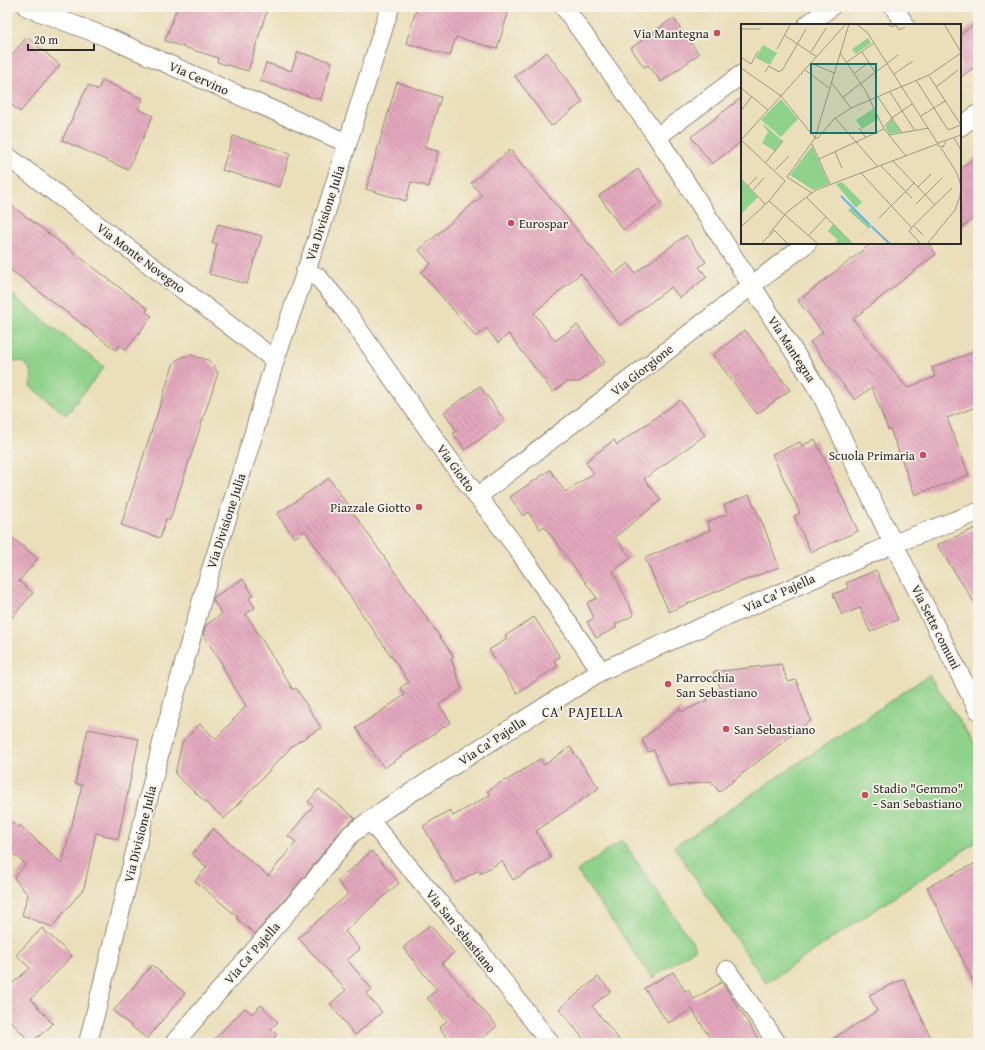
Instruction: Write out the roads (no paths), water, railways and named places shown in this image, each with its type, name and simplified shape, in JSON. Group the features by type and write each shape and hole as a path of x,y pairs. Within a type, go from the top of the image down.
{"street":[{"name":"Via Cervino","path":"27,7 109,38 347,143"},
{"name":"Via Divisione Julia","path":"88,1043 164,735 205,589 275,360 321,228 390,7"},
{"name":"Via Mantegna","path":"564,7 657,137 821,394 893,544"},
{"path":"808,24 831,7"},
{"path":"894,7 904,24"},
{"path":"657,137 741,75"},
{"name":"Via Monte Novegno","path":"7,156 275,360"},
{"name":"Via Giorgione","path":"477,497 806,244"},
{"name":"Via Giotto","path":"305,272 318,277 340,303 477,497 519,551 601,671"},
{"name":"Via Ca' Pajella","path":"174,1043 311,885 351,834 387,808 601,671 893,544 978,512"},
{"name":"Via Sette comuni","path":"893,544 978,710"},
{"name":"Via San Sebastiano","path":"370,821 476,946 550,1043"},
{"path":"727,970 777,1043"}],"place":[{"name":"Via Mantegna","path":"717,33"},
{"name":"Eurospar","path":"511,223"},
{"name":"Scuola Primaria","path":"923,455"},
{"name":"Piazzale Giotto","path":"419,507"},
{"name":"Parrocchia San Sebastiano","path":"668,684"},
{"name":"San Sebastiano","path":"726,729"},
{"name":"Stadio \"Gemmo\" - San Sebastiano","path":"865,795"}],"district":[{"name":"CA' PAJELLA","path":"583,712"}]}
